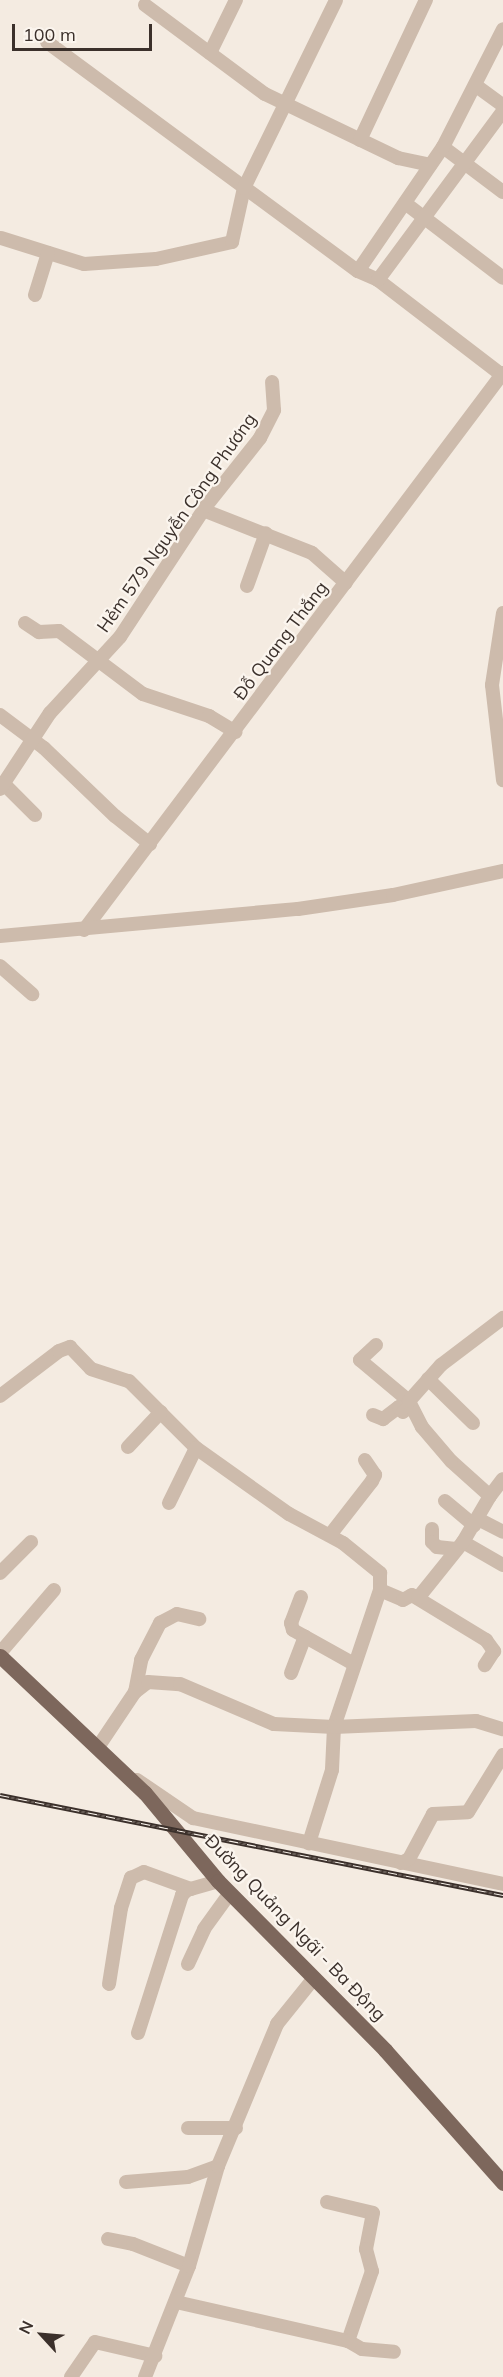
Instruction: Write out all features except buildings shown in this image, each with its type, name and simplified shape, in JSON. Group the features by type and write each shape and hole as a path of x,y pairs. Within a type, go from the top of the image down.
{"main road":[{"name":"Đường Quảng Ngãi - Ba Động","path":"0,1654 145,1793 218,1881 385,2049 503,2183"}],"street":[{"path":"210,53 236,0"},
{"path":"1,238 84,264 156,259 217,248 232,242 244,188 336,0"},
{"path":"360,140 426,0"},
{"path":"145,5 265,94 398,158 430,165"},
{"path":"358,272 443,147 503,29"},
{"path":"47,42 358,272 378,280 502,374"},
{"path":"475,85 503,105"},
{"path":"378,280 503,111"},
{"path":"443,147 503,192"},
{"path":"405,203 503,278"},
{"path":"35,295 48,253"},
{"name":"Đỗ Quang Thắng","path":"84,930 236,732 502,374"},
{"name":"Hẻm 579 Nguyễn Công Phương","path":"2,787 50,713 99,664 146,601 203,510 269,423 275,395 272,382"},
{"path":"203,510 266,533 312,554 346,583"},
{"path":"247,586 266,533"},
{"path":"503,613 492,685 503,780"},
{"path":"25,623 39,632 59,631 99,664 143,694 209,716 236,732"},
{"path":"0,715 33,740 150,844"},
{"path":"2,787 35,815"},
{"path":"0,936 298,909 393,895 503,870"},
{"path":"0,966 32,994"},
{"path":"373,1415 383,1419 399,1407 403,1412 428,1379 503,1318"},
{"path":"376,1345 360,1360 409,1404 451,1461 490,1496"},
{"path":"0,1396 59,1350 70,1347 91,1369 129,1381 196,1448 289,1514 330,1535 380,1573 380,1590 334,1727 332,1770 309,1843"},
{"path":"428,1379 473,1423"},
{"path":"128,1447 161,1412"},
{"path":"169,1503 196,1448"},
{"path":"330,1535 375,1475 365,1460"},
{"path":"418,1598 459,1546 503,1479"},
{"path":"445,1501 476,1522 503,1532"},
{"path":"432,1529 432,1542 437,1547 459,1546 503,1565"},
{"path":"0,1573 31,1542"},
{"path":"0,1654 54,1590"},
{"path":"380,1590 403,1600 412,1595 492,1645 494,1651 485,1665"},
{"path":"301,1597 291,1627 354,1664"},
{"path":"135,1692 141,1660 160,1623 177,1614 199,1619"},
{"path":"291,1672 305,1637"},
{"path":"98,1747 135,1692 148,1682 166,1682 274,1724 334,1727 476,1721 503,1729"},
{"path":"401,1863 409,1858 432,1814 468,1812 503,1755"},
{"path":"124,1774 194,1818 503,1884"},
{"path":"109,1984 121,1908 131,1878 144,1872 191,1889"},
{"path":"138,2033 182,1895 191,1889 218,1881"},
{"path":"189,1964 204,1929 230,1893"},
{"path":"145,2377 189,2266 218,2166 278,2024 314,1978"},
{"path":"188,2128 236,2128"},
{"path":"126,2182 188,2177 218,2166"},
{"path":"327,2202 373,2213 366,2249 372,2271 348,2341"},
{"path":"108,2239 133,2244 189,2266"},
{"path":"176,2302 348,2341 362,2349 394,2352"},
{"path":"71,2377 95,2342 155,2356"}],"railway":[{"path":"0,1795 503,1895"}]}
